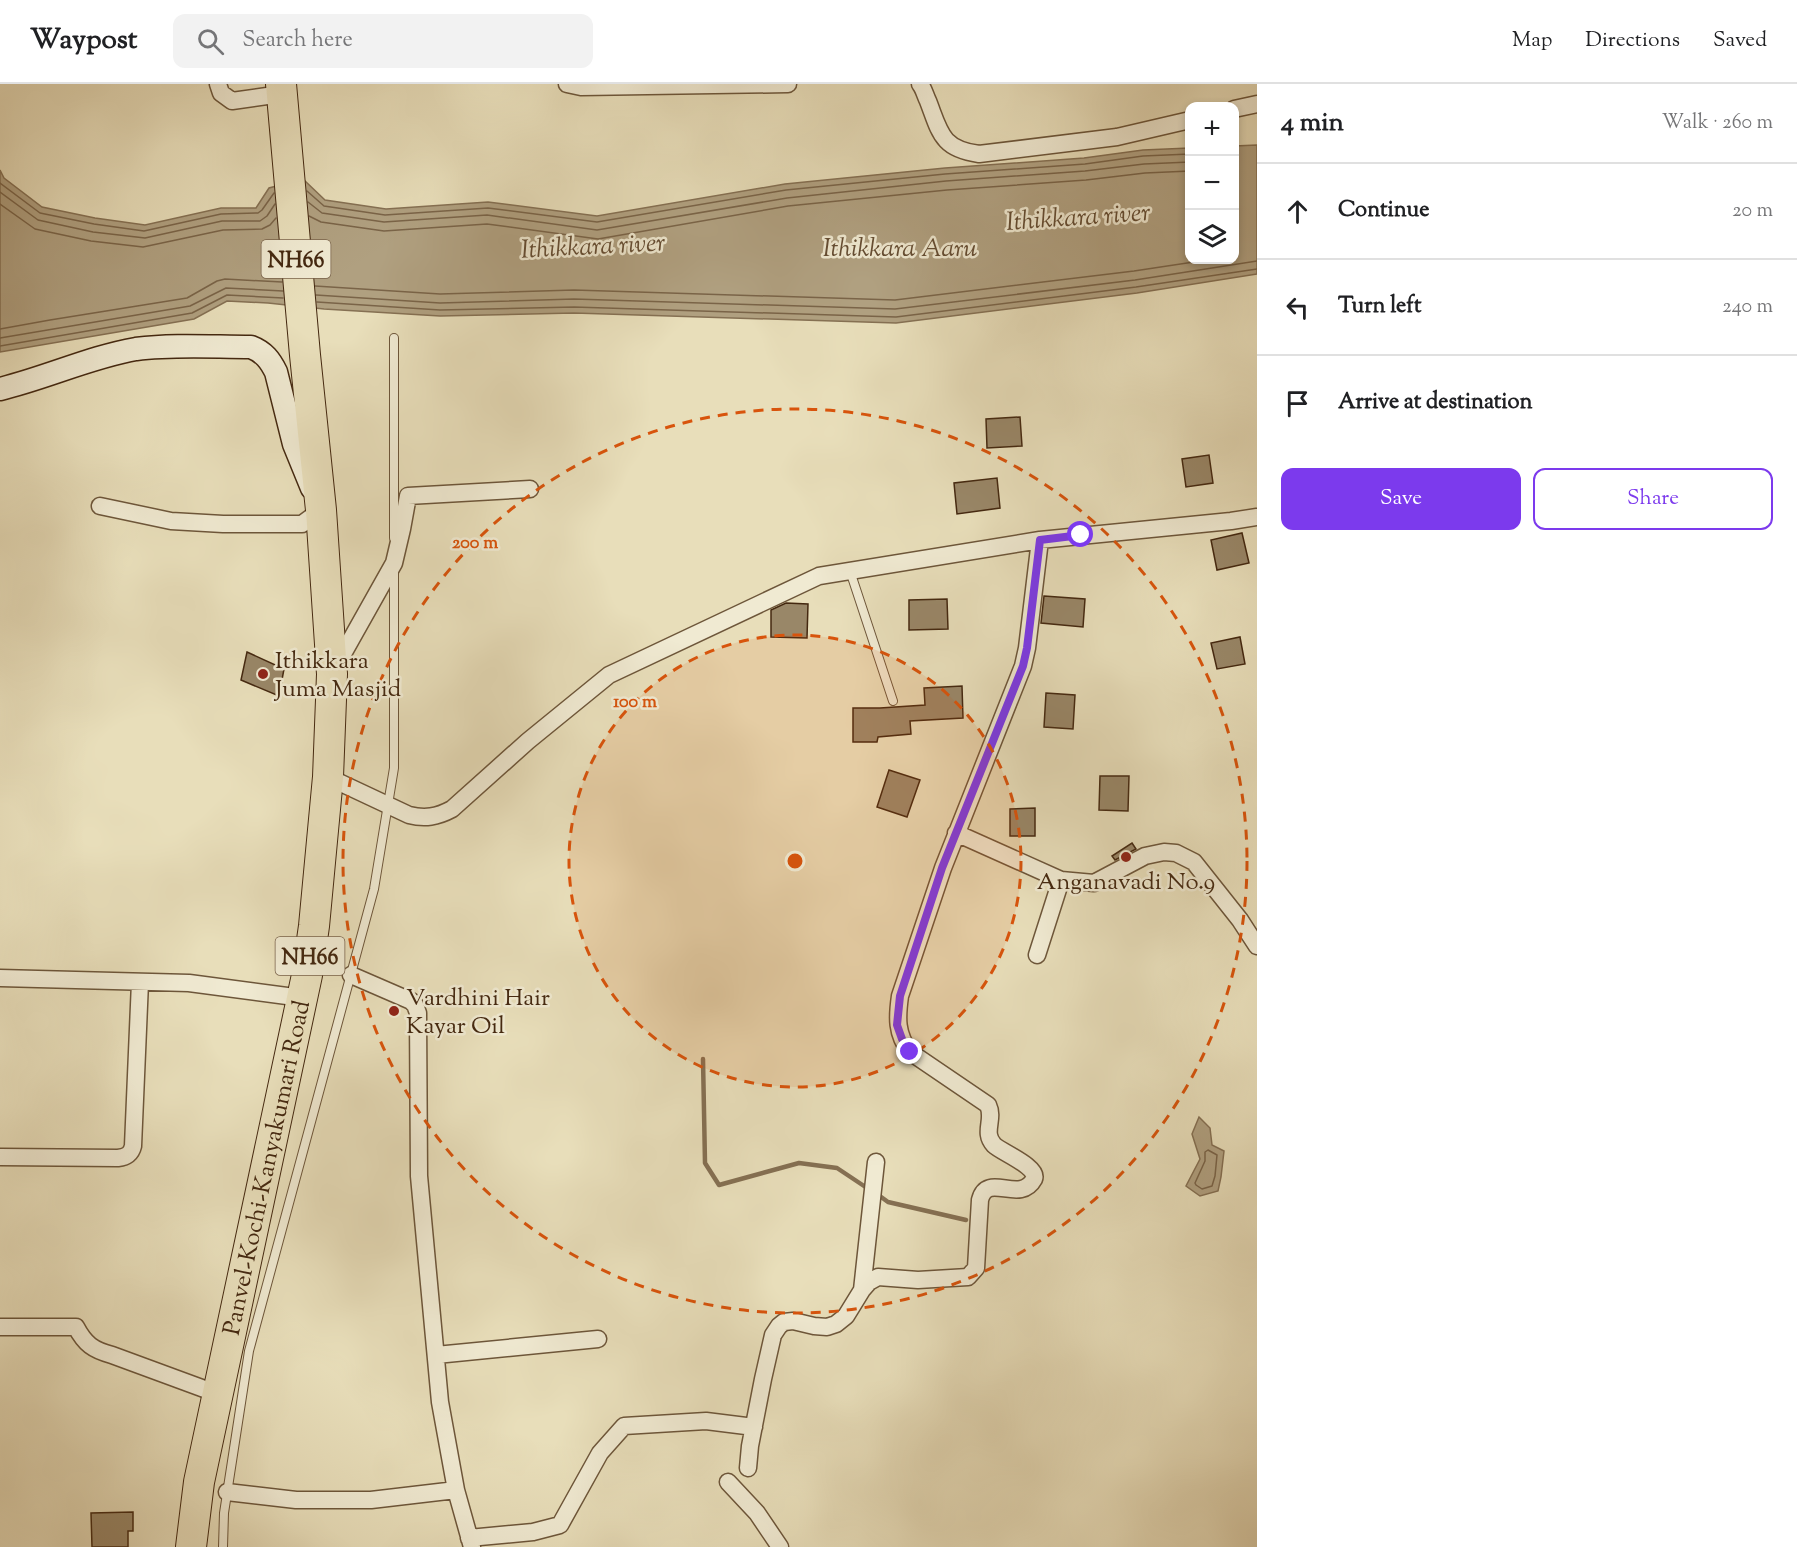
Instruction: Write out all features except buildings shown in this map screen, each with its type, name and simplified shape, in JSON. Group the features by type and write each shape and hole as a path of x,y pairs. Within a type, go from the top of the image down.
{"highway":[{"name":"Panvel-Kochi-Kanyakumari Road","path":"191,1547 199,1482 302,998 314,926 328,777 332,674 321,510 281,89"}],"main road":[{"path":"0,390 96,359 137,349 251,347 260,350 271,362 276,372 294,444 321,510"}],"street":[{"path":"218,84 221,93 232,101 281,89"},
{"path":"567,84 581,87 788,84"},
{"path":"922,84 941,135 950,145 965,152 979,154 1117,137 1185,121"},
{"path":"1239,108 1257,104"},
{"path":"332,674 394,562 408,496 530,489"},
{"path":"100,506 171,521 223,525 303,524 321,510"},
{"path":"328,777 409,815 420,818 446,813 528,741 609,675 807,580 849,570 1040,540 1231,521 1257,516"},
{"path":"748,1468 773,1335 779,1326 784,1322 793,1321 827,1327 836,1324 846,1316 868,1282 878,1277 918,1280 968,1277 976,1268 981,1195 985,1190 994,1187 1024,1189 1034,1179 1032,1169 992,1143 988,1134 992,1112 988,1105 910,1052 897,1025 900,996 942,868 1023,666 1040,540"},
{"path":"956,833 1061,880 1094,883 1145,856 1164,852 1176,853 1194,862 1240,920 1257,946"},
{"path":"1037,955 1061,880"},
{"path":"351,975 411,1001 418,1012 419,1176 440,1402 456,1490 471,1542 533,1533 560,1525 600,1453 624,1426 706,1421 754,1427"},
{"path":"0,978 189,983 302,998"},
{"path":"0,1157 118,1158 131,1152 141,982"},
{"path":"862,1290 876,1162"},
{"path":"0,1327 76,1327 82,1339 97,1351 112,1354 218,1394"},
{"path":"436,1355 598,1339"},
{"path":"728,1482 757,1513 780,1547"},
{"path":"227,1492 296,1500 371,1500 456,1490"}],"lane":[{"path":"223,1547 224,1513 249,1351 374,889 394,768 394,339"},
{"path":"849,570 893,701"}],"water":[{"name":"Ithikkara Aaru","path":"1257,145 1257,274 1137,293 896,323 574,313 440,316 227,301 194,319 0,352 0,170 4,178 42,207 145,225 221,208 256,208 269,188 303,179 325,200 386,209 488,202 597,216 785,184 945,168 1084,158 1143,150 1185,148 1185,264 1239,264 1239,146"},
{"path":"1199,1117 1210,1128 1212,1145 1224,1151 1218,1191 1200,1196 1186,1186 1200,1159 1192,1134"}],"waterway":[{"path":"703,1059 705,1163 719,1185 799,1163 837,1168 870,1190"},
{"path":"877,1194 888,1202 966,1220"}],"place":[{"name":"Ithikkara Juma Masjid","path":"263,674"},
{"name":"Anganavadi No.9","path":"1126,857"},
{"name":"Vardhini Hair Kayar Oil","path":"394,1011"}],"route":[{"path":"910,1052 905,1046 897,1025 900,996 942,868 1023,666 1040,540 1081,535"}],"water label":[{"name":"Ithikkara river","path":"1078,216"},
{"name":"Ithikkara river","path":"593,245"}]}
